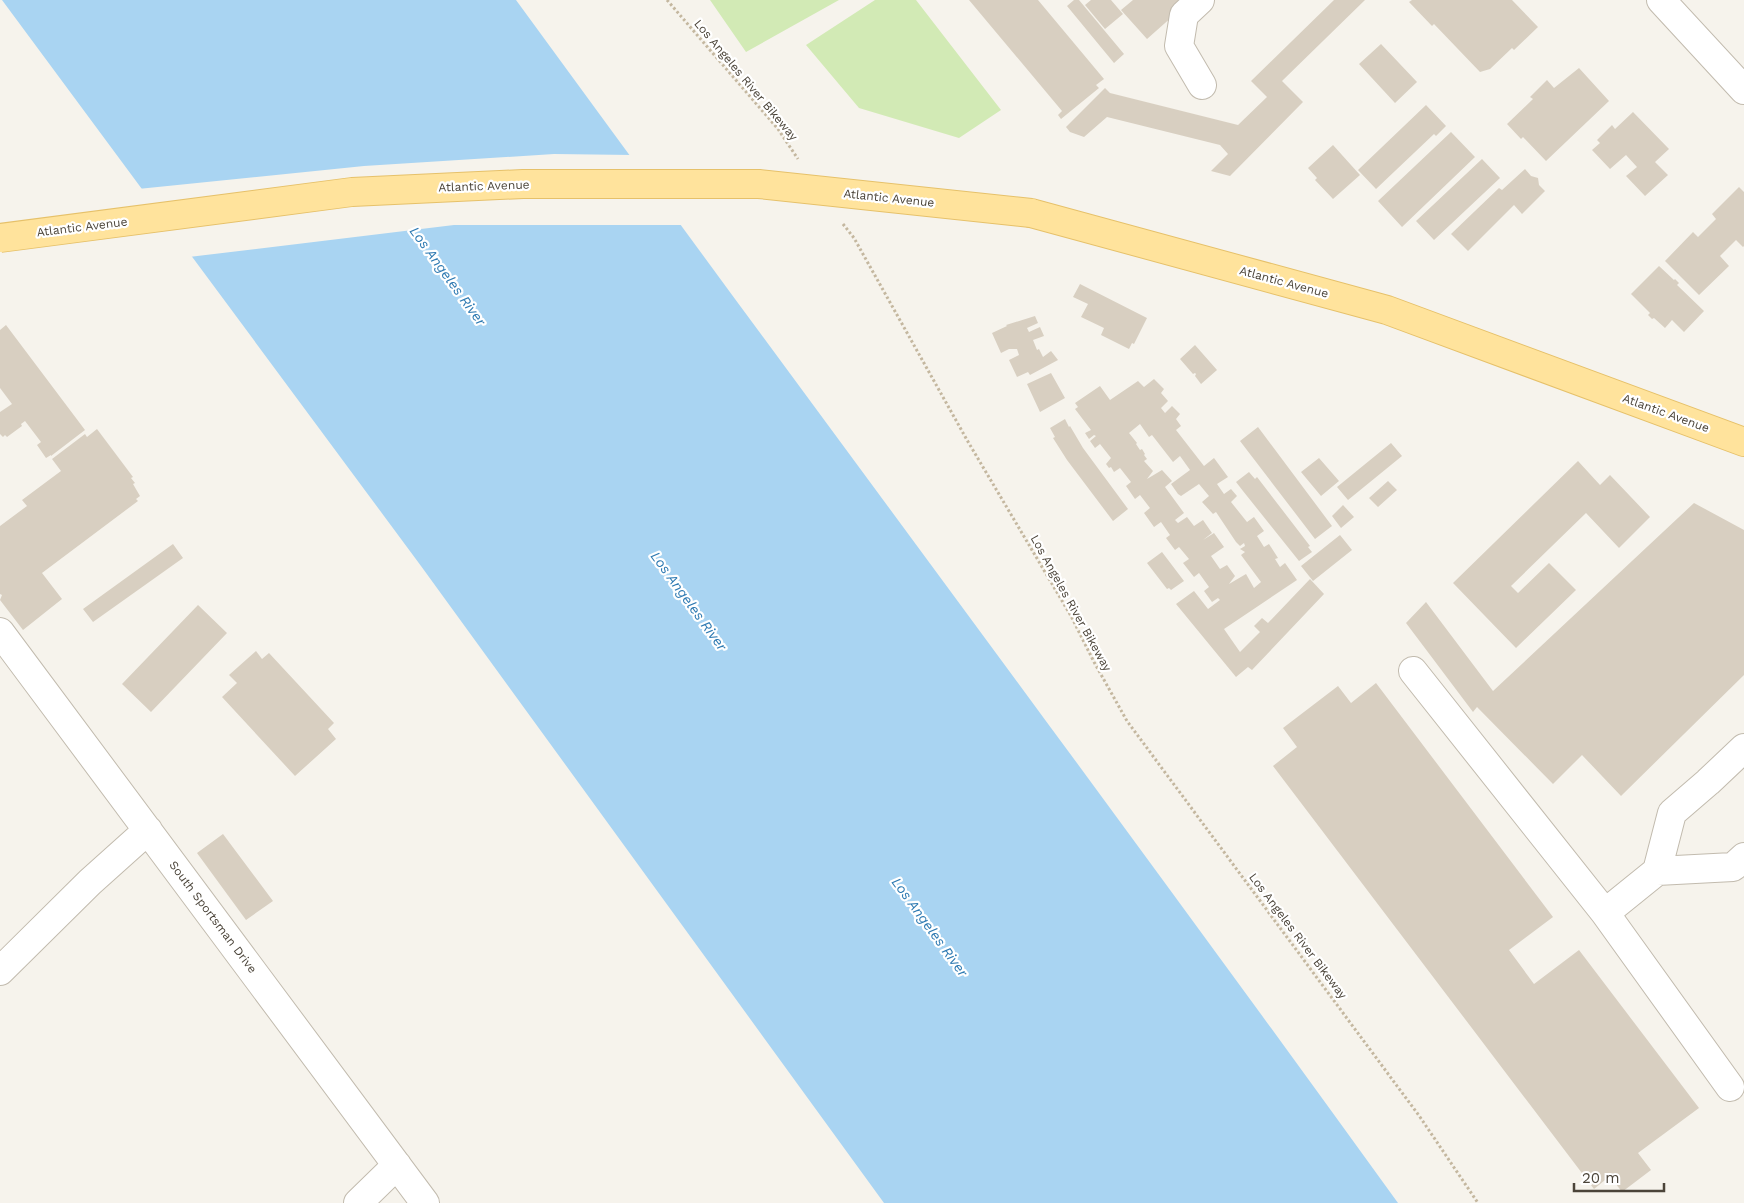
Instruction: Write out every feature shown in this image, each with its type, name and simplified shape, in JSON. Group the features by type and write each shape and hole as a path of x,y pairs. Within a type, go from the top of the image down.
{"main road":[{"name":"Atlantic Avenue","path":"0,238 352,192 523,184 759,184 1031,213 1387,310 1744,442"}],"street":[{"path":"1200,0 1184,15 1179,46 1202,85"},
{"path":"1662,0 1744,90"},
{"name":"South Sportsman Drive","path":"0,632 425,1203"},
{"path":"1413,671 1605,914 1730,1087"},
{"path":"1605,914 1657,871 1672,813 1744,748"},
{"path":"0,971 90,882 148,830"},
{"path":"1657,871 1733,867 1744,857"},
{"path":"358,1203 397,1165"}],"path":[{"name":"Los Angeles River Bikeway","path":"667,0 778,129 799,160"},
{"name":"Los Angeles River Bikeway","path":"843,223 854,238 967,440 1071,616 1127,721 1420,1117 1478,1203"}],"green space":[{"path":"710,0 839,0 746,52"},
{"path":"875,0 916,0 1001,110 959,138 859,108 806,45"}],"water":[{"name":"Los Angeles River","path":"2,0 516,0 1398,1203 884,1203 421,566"}],"pier":[{"path":"554,154 633,155 684,225 454,225 189,257 138,189 364,166"}],"building":[{"path":"969,0 1038,0 1104,79 1096,85 1099,88 1061,119 1058,115 1062,111"},
{"path":"1074,0 1079,0 1124,54 1114,63 1067,6"},
{"path":"1091,0 1111,0 1123,14 1105,29 1085,5"},
{"path":"1133,0 1191,0 1147,39 1121,10"},
{"path":"1334,0 1365,0 1282,81 1303,102 1230,176 1211,171 1228,154 1220,145 1107,117 1084,137 1070,132 1066,127 1105,88 1110,93 1238,125 1267,97 1251,81"},
{"path":"1412,0 1512,0 1538,27 1514,50 1512,48 1490,69 1480,72 1434,24 1432,26 1409,2"},
{"path":"1381,44 1417,82 1395,103 1359,64"},
{"path":"1579,68 1609,101 1546,161 1523,137 1521,139 1507,124 1533,99 1530,97 1547,80 1554,88"},
{"path":"1426,105 1446,126 1436,136 1434,134 1376,189 1358,170"},
{"path":"1633,112 1669,149 1655,162 1668,175 1645,196 1626,176 1637,167 1626,155 1610,169 1592,150 1600,143 1597,140 1612,125 1615,129"},
{"path":"1451,132 1475,157 1402,227 1378,201"},
{"path":"1333,145 1360,175 1333,199 1315,180 1317,178 1308,168"},
{"path":"1482,159 1500,178 1434,240 1416,221"},
{"path":"1525,169 1531,176 1538,178 1539,185 1545,191 1522,214 1514,205 1468,251 1451,234 1499,188 1502,190"},
{"path":"1739,187 1744,192 1744,246 1736,240 1720,256 1729,266 1699,295 1665,261 1693,232 1698,237 1716,219 1712,214"},
{"path":"1659,266 1679,283 1677,285 1704,311 1684,332 1672,320 1665,328 1654,318 1652,319 1648,315 1650,313 1631,294"},
{"path":"1080,284 1147,318 1134,344 1132,343 1129,349 1101,335 1104,328 1081,317 1088,304 1073,297"},
{"path":"1035,316 1038,323 1027,328 1029,332 1040,327 1044,336 1033,340 1037,350 1039,349 1043,357 1051,351 1058,360 1030,375 1028,372 1017,377 1009,360 1019,355 1017,349 1009,349 1001,353 992,333 1006,325"},
{"path":"6,325 85,430 46,458 37,445 41,442 25,421 21,424 22,426 7,437 5,435 3,437 0,434 0,412 12,404 0,388 0,330"},
{"path":"1195,345 1217,370 1201,384 1195,376 1196,374 1193,374 1180,359"},
{"path":"1051,373 1065,398 1040,412 1027,384"},
{"path":"1154,379 1164,389 1161,393 1168,401 1161,408 1165,413 1172,406 1180,414 1176,419 1181,426 1176,430 1204,466 1214,458 1228,477 1217,484 1224,494 1231,489 1237,496 1231,502 1247,522 1254,517 1264,531 1257,536 1264,547 1269,544 1278,558 1275,559 1280,567 1285,563 1297,580 1224,629 1240,652 1260,632 1254,626 1262,618 1268,623 1310,579 1324,594 1252,670 1248,667 1236,677 1176,604 1194,591 1208,609 1220,600 1218,598 1212,602 1204,591 1209,587 1199,573 1194,577 1183,563 1189,559 1179,547 1175,550 1166,538 1170,535 1161,522 1154,527 1144,513 1150,508 1140,495 1135,499 1126,486 1131,482 1120,468 1114,472 1111,467 1109,468 1106,464 1111,458 1100,444 1095,448 1090,441 1096,436 1094,435 1089,439 1085,433 1091,430 1075,409 1078,407 1075,403 1100,386 1110,400 1138,381 1144,387","holes":["1140,424 1149,437 1152,435 1173,462 1180,456 1190,470 1171,484 1178,494 1181,496 1199,484 1209,496 1202,502 1213,514 1216,512 1240,546 1244,543 1245,546 1240,549 1245,552 1241,555 1261,582 1254,588 1246,574 1229,584 1235,576 1227,565 1220,569 1211,556 1224,547 1214,533 1203,540 1212,533 1203,520 1194,526 1187,517 1178,523 1175,520 1184,513 1165,487 1172,481 1162,470 1147,479 1153,471 1144,461 1147,459 1142,449 1140,450 1129,433"]},
{"path":"1065,419 1083,448 1128,509 1113,521 1067,460 1053,438 1055,437 1050,428"},
{"path":"1258,427 1332,526 1315,539 1240,441"},
{"path":"97,429 133,477 131,478 135,483 133,484 140,496 136,499 138,501 42,573 62,599 23,630 0,600 2,595 0,594 0,526 27,506 22,500 61,471 52,459 85,434 87,437"},
{"path":"1391,443 1402,456 1348,500 1337,487"},
{"path":"1319,458 1339,481 1321,496 1301,472"},
{"path":"1578,461 1600,485 1610,475 1650,517 1619,548 1586,513 1511,586 1518,593 1549,563 1576,590 1516,648 1453,583"},
{"path":"1249,472 1255,479 1257,477 1310,546 1308,547 1312,552 1299,561 1236,482"},
{"path":"1388,481 1397,490 1378,507 1369,498"},
{"path":"1694,503 1744,530 1744,675 1621,796 1582,755 1553,784 1477,707 1473,712 1406,623 1426,602 1493,691"},
{"path":"1343,505 1354,517 1341,528 1332,516"},
{"path":"1340,535 1352,550 1313,581 1301,566"},
{"path":"173,544 183,558 93,622 83,609"},
{"path":"1162,552 1184,581 1171,590 1167,589 1147,563"},
{"path":"198,605 227,633 151,712 122,684"},
{"path":"256,651 262,659 269,653 334,723 328,729 336,739 295,776 222,697 237,683 229,675"},
{"path":"1376,683 1553,917 1509,950 1534,984 1579,950 1699,1108 1638,1153 1651,1170 1622,1192 1610,1176 1594,1189 1273,766 1297,747 1283,728 1338,686 1351,703"},
{"path":"223,834 273,901 246,920 197,853"}]}
